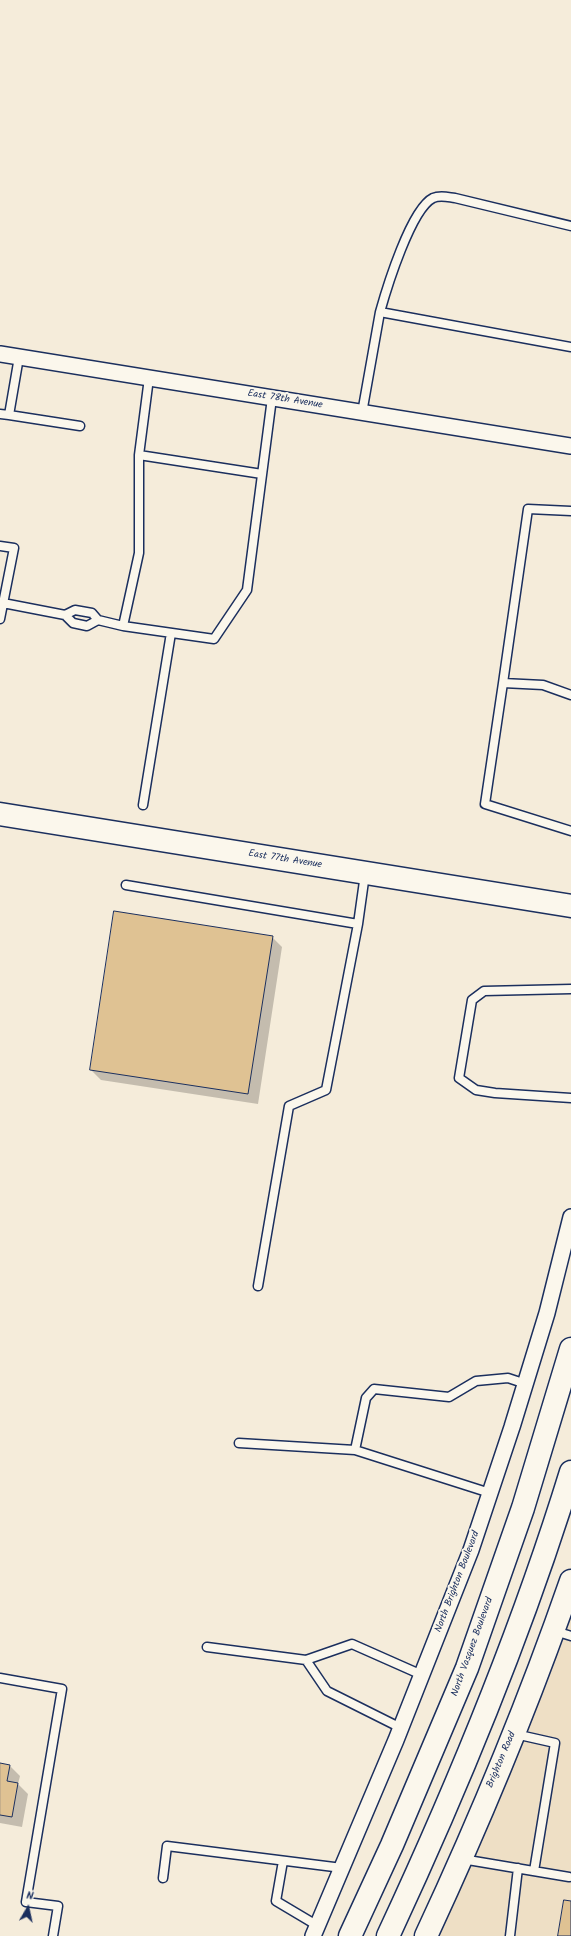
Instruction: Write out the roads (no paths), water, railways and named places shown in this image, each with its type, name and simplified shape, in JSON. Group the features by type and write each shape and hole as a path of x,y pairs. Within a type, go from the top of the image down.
{"main road":[{"name":"East 77th Avenue","path":"0,814 571,906"},
{"name":"North Vasquez Boulevard","path":"350,1936 395,1838 466,1668 523,1508 571,1349"},
{"path":"388,1936 434,1837 506,1659 571,1472"},
{"name":"Brighton Road","path":"426,1936 461,1859 513,1734 562,1634 571,1581"}],"street":[{"name":"East 78th Avenue","path":"0,354 571,446"},
{"name":"North Brighton Boulevard","path":"316,1931 401,1728 471,1550 526,1384 547,1313 571,1217"}],"lane":[{"path":"362,413 380,312 396,261 421,210 433,198 441,196 455,198 571,226"},
{"path":"380,312 571,347"},
{"path":"9,415 18,357"},
{"path":"123,626 139,553 139,455 149,378"},
{"path":"65,615 75,610 92,613 98,620 123,626 214,639 247,590 272,398"},
{"path":"0,414 80,426"},
{"path":"139,455 262,474"},
{"path":"571,511 528,509 485,804 571,831"},
{"path":"0,546 14,548 0,619"},
{"path":"3,603 65,615 73,623 87,626 98,620"},
{"path":"143,805 171,633"},
{"path":"503,683 543,685 571,695"},
{"path":"258,1286 289,1106 326,1090 358,924 365,873"},
{"path":"126,885 358,924"},
{"path":"571,988 484,991 472,1000 459,1078 476,1090 495,1093 571,1098"},
{"path":"355,1450 366,1398 374,1389 449,1397 476,1381 508,1378 526,1384"},
{"path":"239,1442 355,1450 490,1493"},
{"path":"207,1647 306,1660 352,1644 422,1675"},
{"path":"306,1660 327,1691 401,1728"},
{"path":"0,1678 62,1689 26,1902 58,1906 53,1936"},
{"path":"513,1734 555,1743 534,1871"},
{"path":"163,1878 167,1846 342,1868"},
{"path":"461,1859 569,1877"},
{"path":"283,1861 276,1901 316,1931"},
{"path":"510,1936 518,1868"}]}
